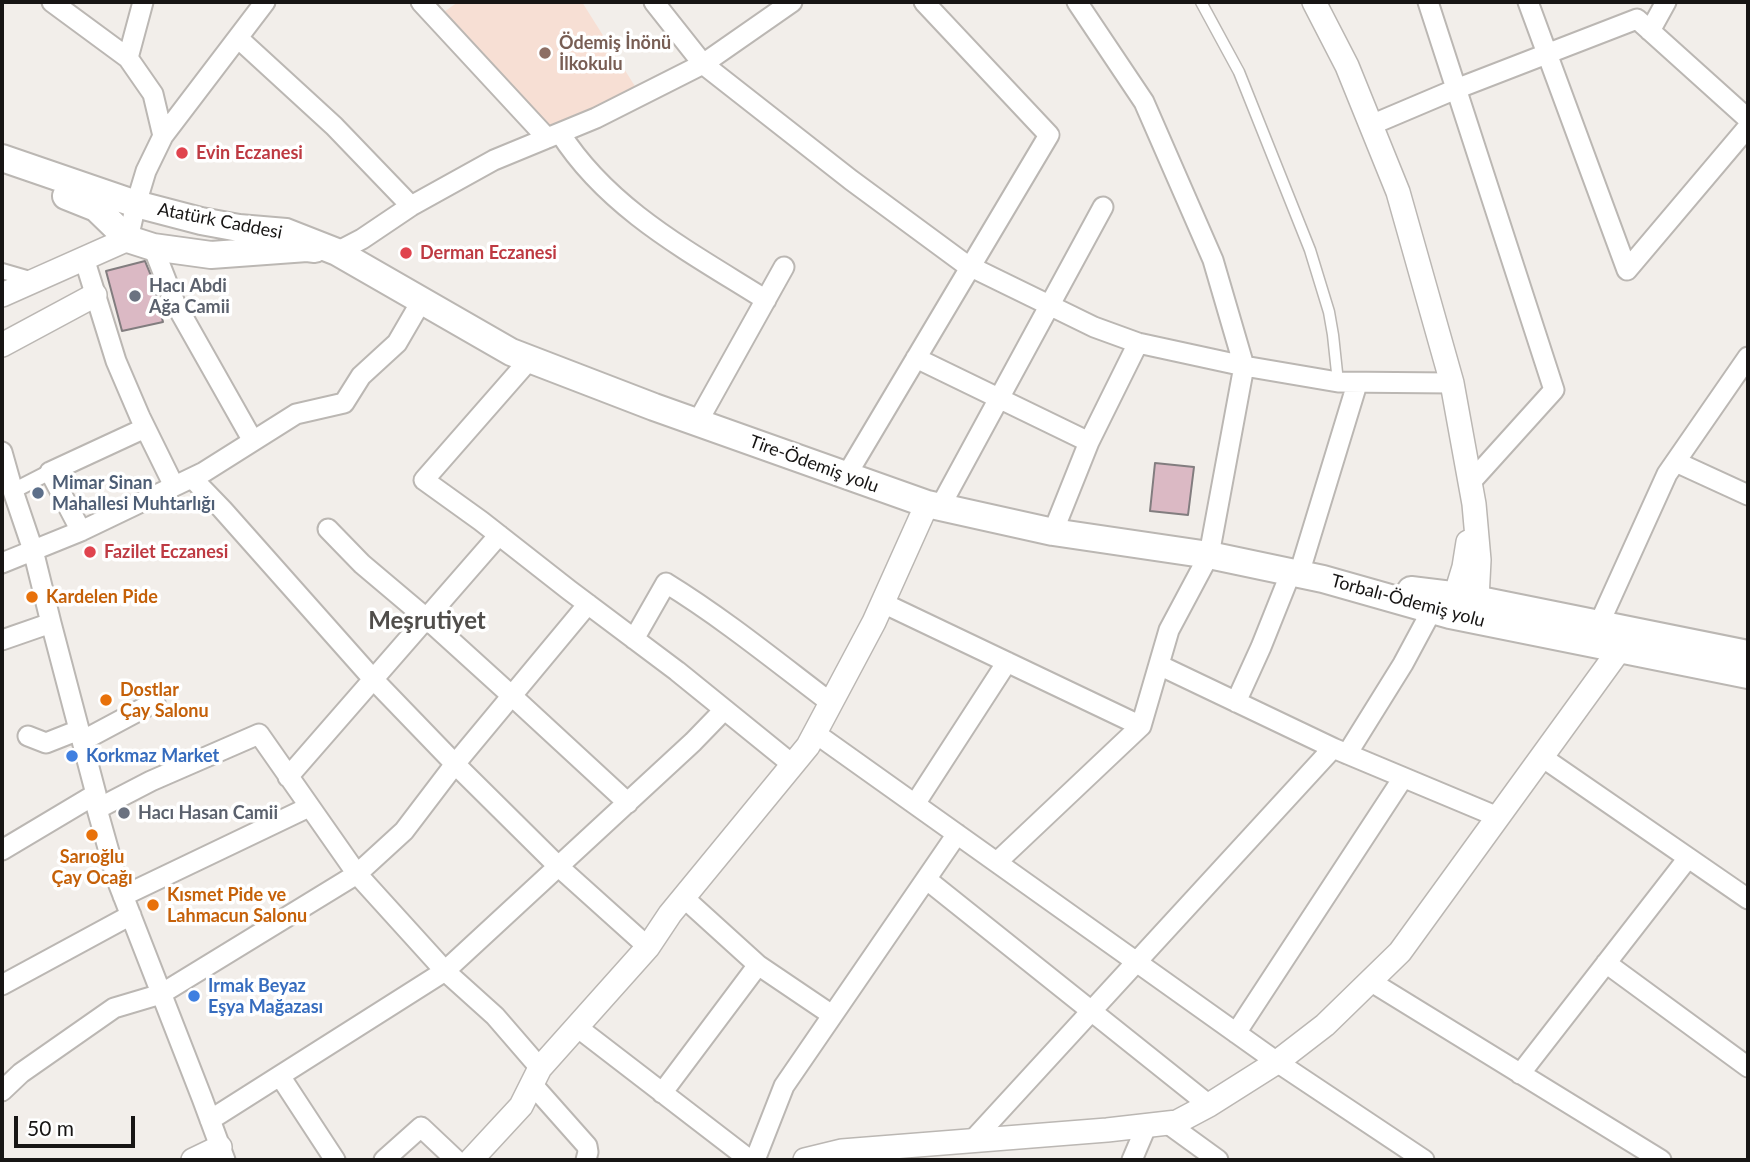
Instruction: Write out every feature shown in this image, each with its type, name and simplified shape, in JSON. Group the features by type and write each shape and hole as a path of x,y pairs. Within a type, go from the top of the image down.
{"main road":[{"name":"Atatürk Caddesi","path":"2,158 136,204 201,221 286,232 337,252"},
{"path":"2,169 96,208 141,243"},
{"name":"Atatürk Caddesi","path":"141,243 211,255 307,248 337,252"},
{"name":"Tire-Ödemiş yolu","path":"337,252 512,352 697,423 933,506 1053,532 1209,555 1304,575"},
{"name":"Torbalı-Ödemiş yolu","path":"1304,575 1457,608 1620,649 1748,675"},
{"name":"Torbalı-Ödemiş yolu","path":"1457,608 1599,624 1748,654"}],"street":[{"path":"52,2 128,58 153,94 163,136"},
{"path":"128,58 142,2"},
{"path":"253,441 141,243 136,204 146,171 163,136 265,2"},
{"path":"421,2 631,212 653,229 766,300"},
{"path":"653,2 703,64 851,180 971,266 1094,327 1138,343 1244,366 1347,383 1452,383"},
{"path":"337,252 362,239 411,206 494,160 596,118 703,64 792,2"},
{"path":"846,476 1049,135 924,2"},
{"path":"972,1141 1136,962 1340,751 1403,664 1457,608 1479,560 1472,493 1452,383 1398,192 1347,66 1314,2"},
{"path":"1428,2 1554,390 1472,493"},
{"path":"1528,2 1627,270 1748,127"},
{"path":"1650,31 1666,2"},
{"path":"997,862 1141,726 1169,630 1209,555 1244,366 1213,260 1144,102 1083,4"},
{"path":"1371,125 1637,19 1748,119"},
{"path":"238,38 334,126 411,206"},
{"path":"471,1160 521,1106 536,1076 648,947 683,897 808,746 933,506 999,399 1103,207"},
{"path":"2,295 84,258 141,243"},
{"path":"84,258 116,361 145,428 183,482 222,509 373,679 455,764 559,867 648,947"},
{"path":"697,423 784,267"},
{"path":"2,271 35,280"},
{"path":"2,345 95,295"},
{"path":"2,563 81,531 183,482 296,414 344,403 361,376 397,343 422,300"},
{"path":"1053,532 1089,442 1138,343"},
{"path":"1599,624 1667,474 1748,357"},
{"path":"916,358 1089,442"},
{"path":"530,359 424,480 677,671 793,765"},
{"path":"1236,702 1261,647 1304,575 1336,457 1347,383"},
{"path":"13,492 145,428"},
{"path":"2,452 33,551 117,880 222,1154 193,1160"},
{"path":"1676,462 1748,495"},
{"path":"50,472 81,531"},
{"path":"328,529 362,564 426,618 628,803"},
{"path":"288,778 499,535"},
{"path":"634,639 666,583 831,703"},
{"path":"883,603 1141,726"},
{"path":"2,1091 21,1073 114,1008 161,994 357,874 404,831 455,764 588,604"},
{"path":"2,640 51,623"},
{"path":"805,1160 842,1152 1156,1125 1177,1122 1209,1105 1277,1062 1325,1025 1400,952 1620,649"},
{"path":"915,804 1007,662"},
{"path":"1159,665 1340,751 1498,817"},
{"path":"28,736 46,743 80,736 155,702"},
{"path":"211,1120 445,971 693,743 724,710"},
{"path":"815,733 1277,1062 1424,1160"},
{"path":"2,850 96,802 259,734 357,874 445,971 495,1016 587,1146 586,1160"},
{"path":"1542,757 1748,899"},
{"path":"1236,1033 1403,778"},
{"path":"2,985 127,906 309,807"},
{"path":"576,1027 753,1160 784,1086 957,834"},
{"path":"1520,1074 1688,858"},
{"path":"926,879 1209,1105"},
{"path":"683,897 758,965 832,1015"},
{"path":"1606,964 1748,1067"},
{"path":"663,1093 758,965"},
{"path":"1370,981 1661,1160"},
{"path":"280,1076 335,1160"},
{"path":"1132,1160 1156,1125"},
{"path":"1156,1125 1218,1160"},
{"path":"384,1160 421,1127 456,1160"}],"lane":[{"path":"1201,2 1239,72 1310,250 1347,383"}],"shaded area":[{"name":"Ödemiş İnönü İlkokulu","path":"458,2 582,2 638,91 550,132 441,14"}],"building":[{"name":"Hacı Abdi Ağa Camii","path":"145,261 163,322 122,331 106,271"},
{"path":"1155,463 1194,467 1188,515 1150,511"}],"place":[{"name":"Ödemiş İnönü İlkokulu","path":"545,53"},
{"name":"Evin Eczanesi","path":"182,153"},
{"name":"Derman Eczanesi","path":"406,253"},
{"name":"Hacı Abdi Ağa Camii","path":"135,296"},
{"name":"Mimar Sinan Mahallesi Muhtarlığı","path":"38,493"},
{"name":"Fazilet Eczanesi","path":"90,552"},
{"name":"Kardelen Pide","path":"32,597"},
{"name":"Dostlar Çay Salonu","path":"106,700"},
{"name":"Korkmaz Market","path":"72,756"},
{"name":"Hacı Hasan Camii","path":"124,813"},
{"name":"Sarıoğlu Çay Ocağı","path":"92,835"},
{"name":"Kısmet Pide ve Lahmacun Salonu","path":"153,905"},
{"name":"Irmak Beyaz Eşya Mağazası","path":"194,996"}],"district":[{"name":"Meşrutiyet","path":"427,621"}]}
